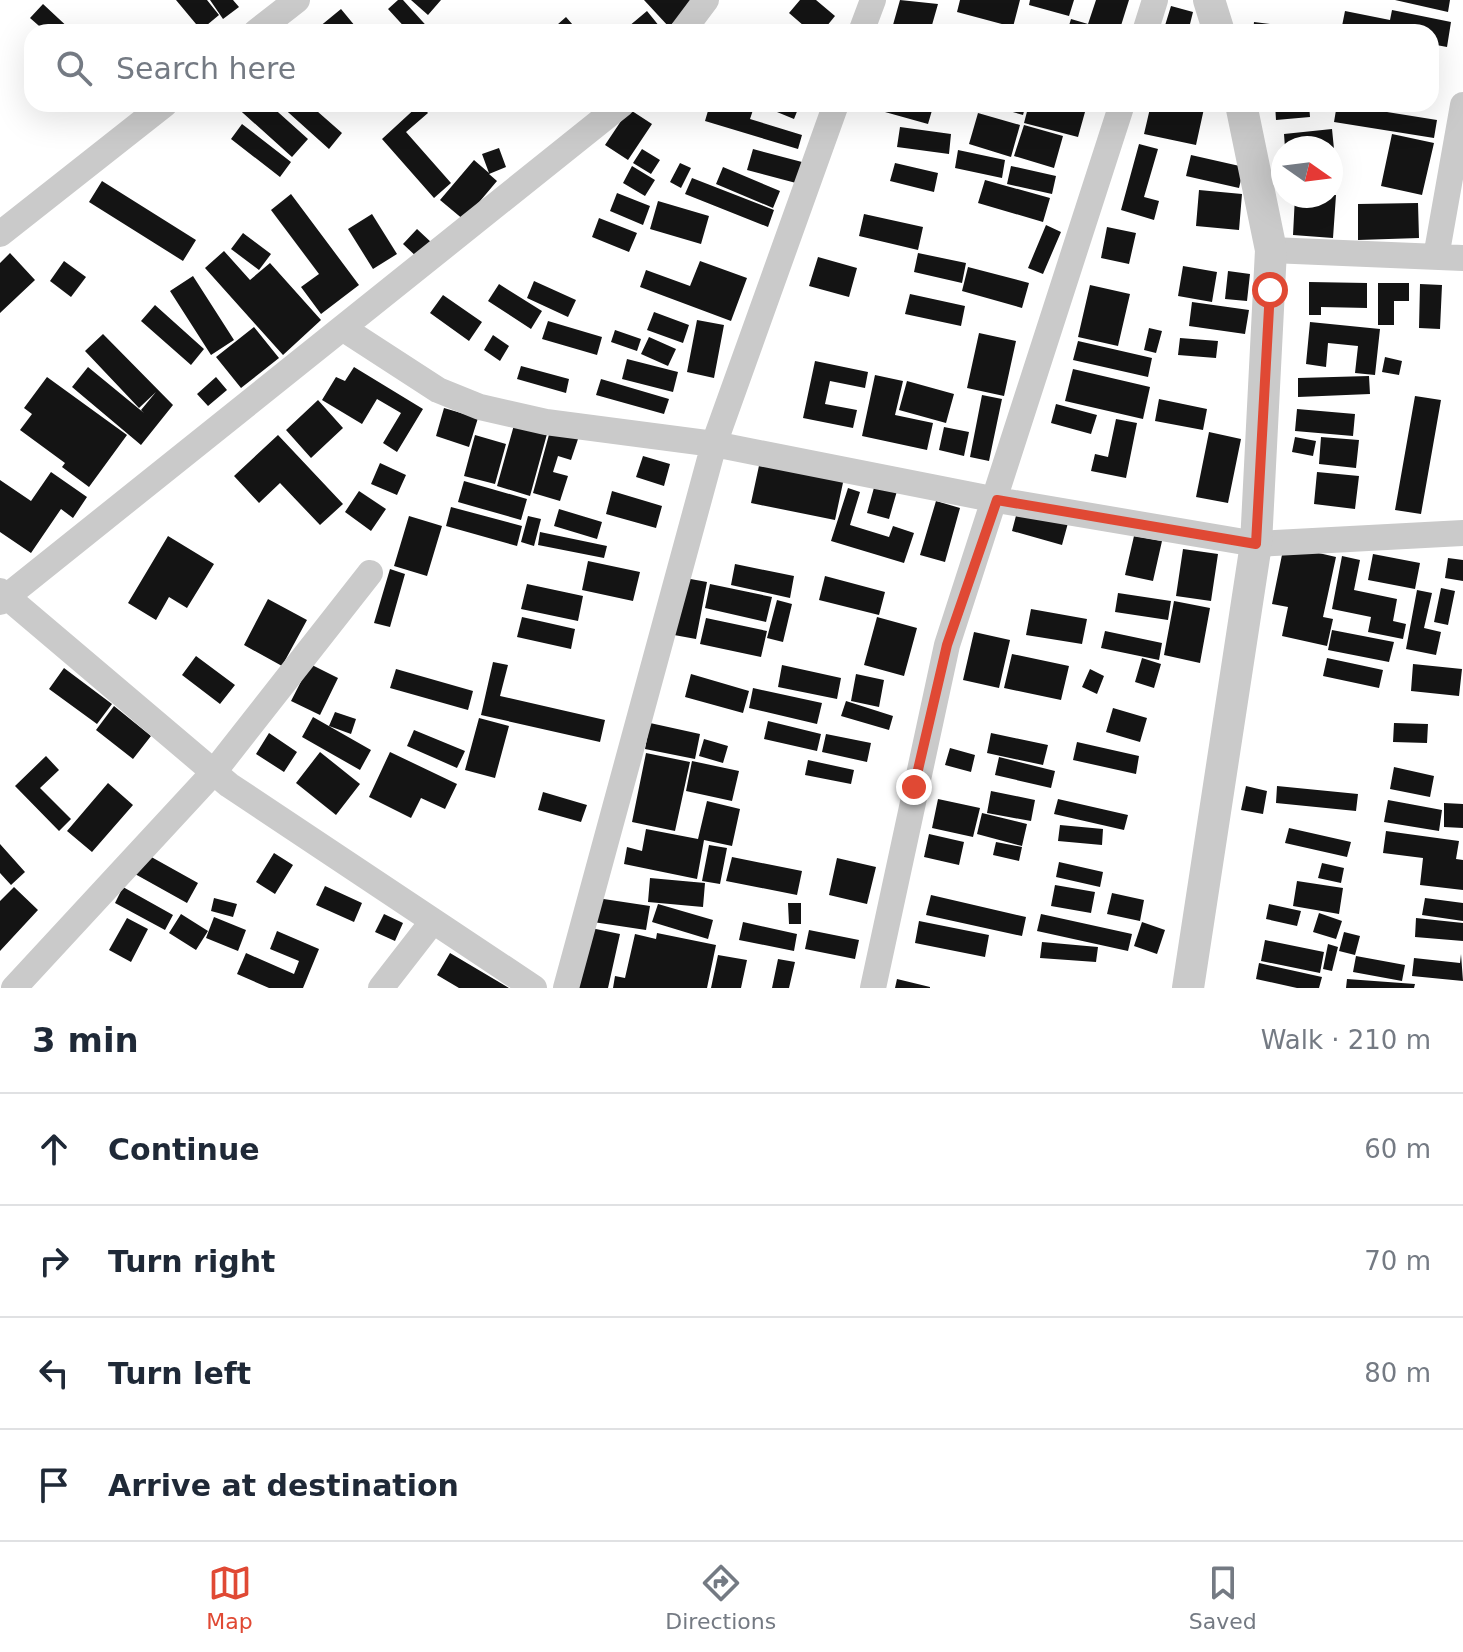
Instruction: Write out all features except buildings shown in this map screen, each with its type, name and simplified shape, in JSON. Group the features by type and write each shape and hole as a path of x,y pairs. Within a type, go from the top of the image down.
{"street":[{"path":"266,24 297,0"},
{"path":"688,24 706,0"},
{"path":"864,24 873,0"},
{"path":"1148,24 1155,0"},
{"path":"1209,0 1216,24"},
{"path":"1436,257 1463,105"},
{"path":"0,234 155,112"},
{"path":"534,988 213,773 2,597 344,329 612,112"},
{"path":"566,988 714,444 833,112"},
{"path":"873,988 947,645 997,500 1119,112"},
{"path":"1188,988 1256,544 1271,250 1243,112"},
{"path":"1271,250 1463,258"},
{"path":"344,329 438,390 480,407 546,422 714,444 997,500 1256,544 1463,533"},
{"path":"14,988 213,773 370,573"},
{"path":"381,988 433,921"}],"route":[{"path":"914,787 947,645 997,500 1256,544 1270,290"}]}
